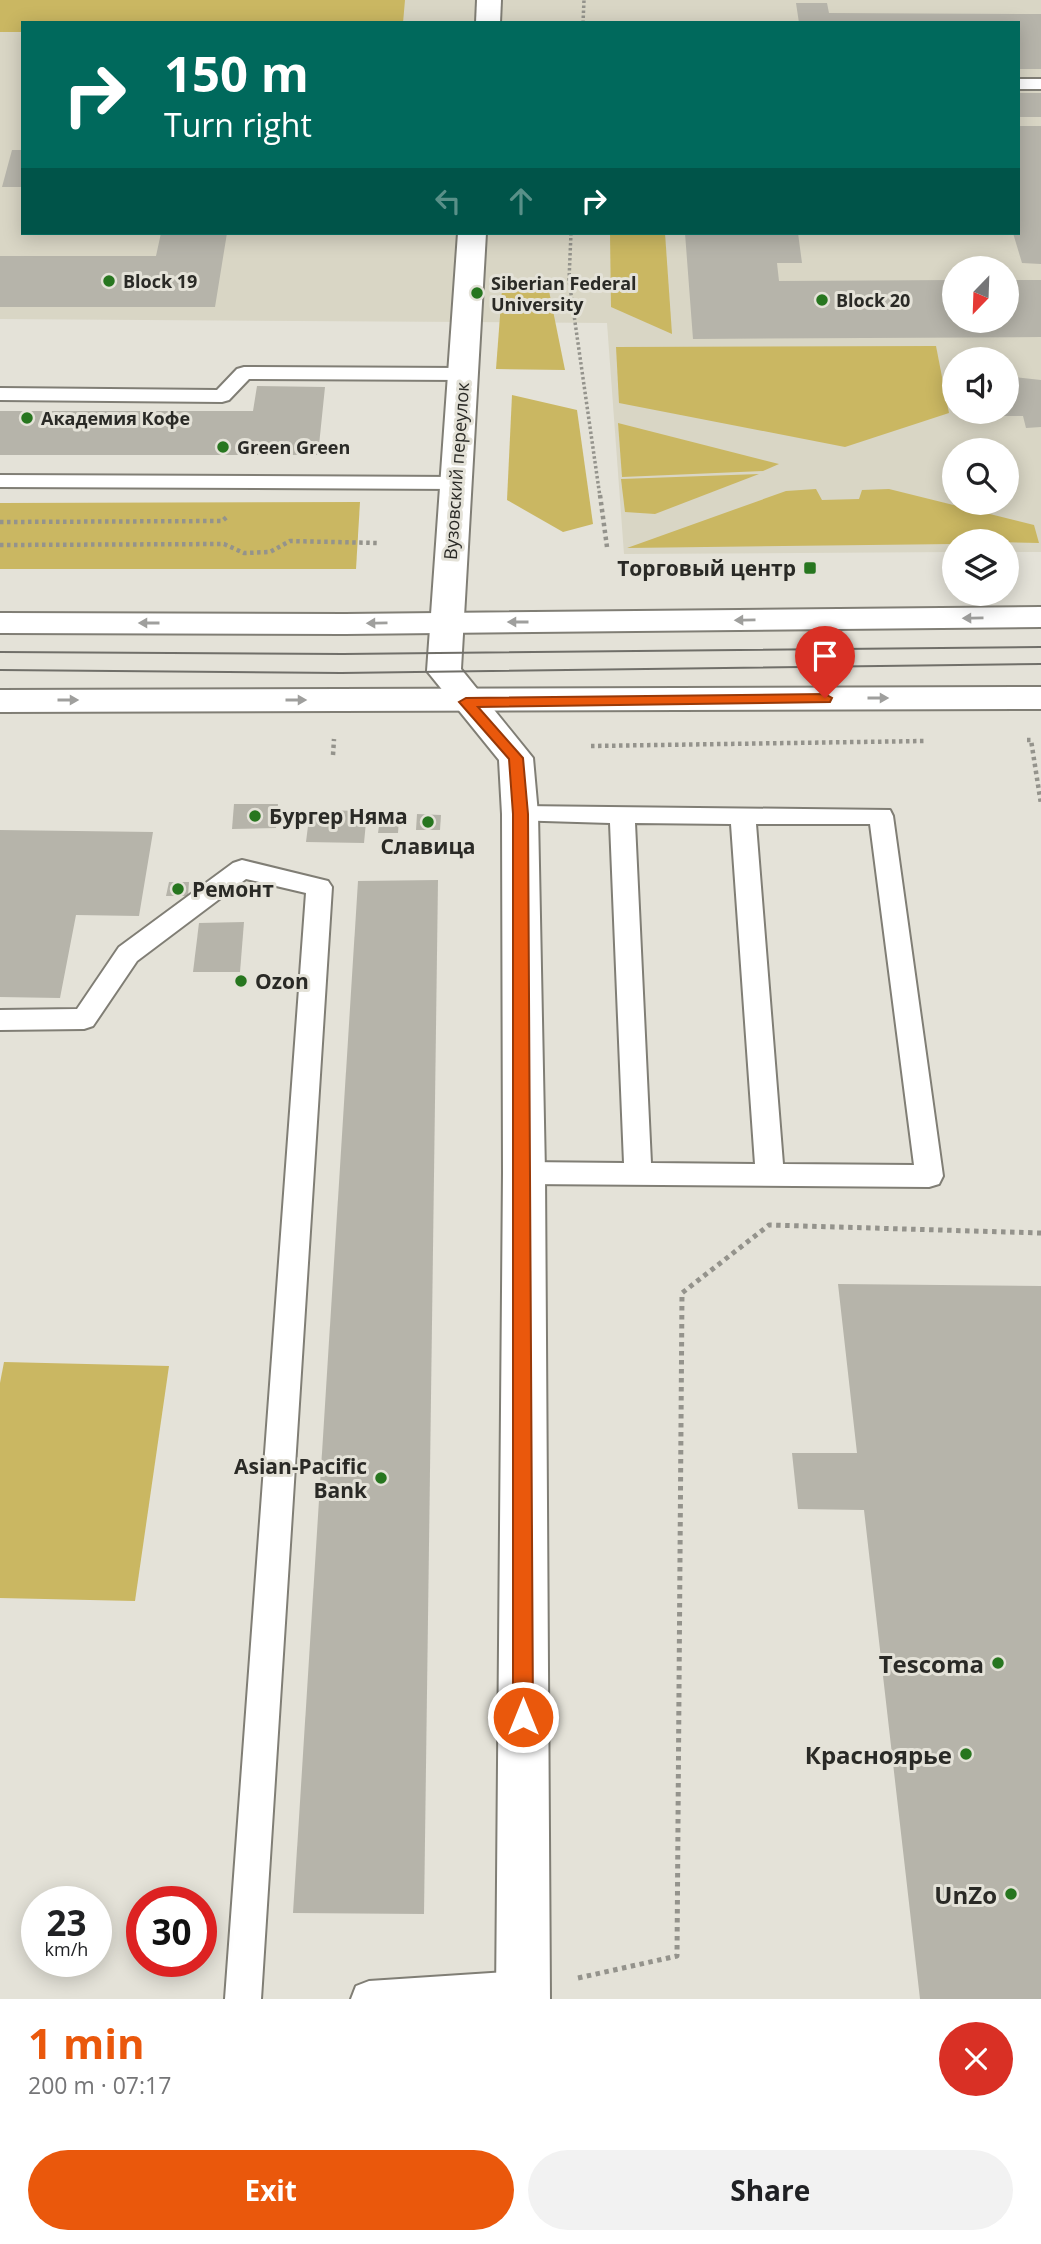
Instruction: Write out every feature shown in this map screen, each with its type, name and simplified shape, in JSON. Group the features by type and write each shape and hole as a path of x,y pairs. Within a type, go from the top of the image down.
{"main road":[{"path":"488,21 489,0"},
{"name":"Вузовский переулок","path":"472,235 458,483 445,622 444,671 466,702 516,758 520,814 524,1173 523,1994"},
{"path":"0,622 445,622 1041,617"},
{"path":"0,701 466,702 1041,698"}],"lane":[{"path":"1020,84 1041,84"},
{"path":"0,394 222,396 244,373 463,374"},
{"path":"0,481 458,483"},
{"path":"520,814 881,816 929,1176 524,1173"},
{"path":"622,815 638,1174"},
{"path":"743,816 770,1174"},
{"path":"0,1020 84,1019 128,954 243,869 319,887 243,1999"},
{"path":"369,1999 523,1994"}],"path":[{"path":"583,21 584,0"},
{"path":"572,235 569,280 607,547"},
{"path":"0,545 224,544 244,553 270,552 290,541 377,543"},
{"path":"1018,740 1031,740 1041,804"},
{"path":"591,746 935,741"},
{"path":"523,1994 677,1956 682,1293 769,1225 1041,1233"}],"shaded area":[{"name":"Siberian Federal University","path":"0,0 1041,0 1041,552 1019,552 1019,529 942,529 942,552 624,554 607,323 0,319"},
{"path":"0,0 405,0 403,21 21,21 21,32 0,32"},
{"path":"610,235 665,235 672,334 611,307"},
{"path":"503,276 548,286 565,370 496,369"},
{"path":"936,346 942,377 942,415 845,447 619,403 616,347"},
{"path":"512,395 577,410 593,524 563,532 507,500"},
{"path":"618,423 779,464 763,471 622,477"},
{"path":"759,474 655,514 625,512 621,479"},
{"path":"816,489 822,500 859,499 862,490 889,489 942,502 942,515 994,515 1034,525 1039,543 1019,543 1019,529 942,529 942,544 627,548 786,491"},
{"path":"360,502 356,569 0,569 0,503"},
{"path":"4,1362 169,1366 135,1601 0,1598 0,1383"}],"building":[{"path":"796,3 827,3 829,13 1041,14 1041,69 1020,69 1020,21 799,21"},
{"path":"1020,93 1041,93 1041,117 1020,117"},
{"path":"1020,126 1041,126 1041,264 1022,263 1014,235 1020,235"},
{"path":"12,150 21,150 21,187 2,187"},
{"name":"Block 19","path":"161,235 227,235 215,307 0,307 0,256 156,256"},
{"name":"Block 20","path":"685,235 798,235 802,263 777,263 779,281 942,280 942,333 1019,333 1019,280 1041,280 1041,337 693,339"},
{"path":"1019,378 1041,380 1041,427 1026,428 1023,416 1019,416"},
{"path":"257,386 325,387 318,455 0,455 0,411 253,411"},
{"name":"Бургер Няма","path":"234,804 278,804 276,828 232,829"},
{"path":"310,810 367,811 364,843 306,842"},
{"name":"Славица","path":"417,814 441,815 440,830 416,830"},
{"path":"380,819 399,820 398,833 378,833"},
{"path":"0,830 153,832 139,916 76,915 60,998 0,997"},
{"path":"438,880 424,1914 293,1913 358,881"},
{"name":"Ремонт","path":"169,882 189,882 188,896 166,896"},
{"path":"244,922 240,972 193,972 199,923"},
{"name":"Красноярье","path":"838,1284 1041,1286 1041,1999 920,1999 864,1510 798,1509 792,1453 857,1453"}],"tram line":[{"path":"0,652 343,654 1041,647"},
{"path":"0,670 341,673 1041,664"}],"place":[{"name":"Block 19","path":"109,281"},
{"name":"Siberian Federal University","path":"477,293"},
{"name":"Block 20","path":"822,300"},
{"name":"Академия Кофе","path":"27,418"},
{"name":"Green Green","path":"223,447"},
{"name":"Торговый центр","path":"810,568"},
{"name":"Бургер Няма","path":"255,816"},
{"name":"Славица","path":"428,822"},
{"name":"Ремонт","path":"178,889"},
{"name":"Ozon","path":"241,981"},
{"name":"Asian-Pacific Bank","path":"381,1478"},
{"name":"Tescoma","path":"998,1663"},
{"name":"Красноярье","path":"966,1754"},
{"name":"UnZo","path":"1011,1894"}],"route":[{"path":"523,1717 524,1173 520,814 516,758 466,702 825,698"}]}
